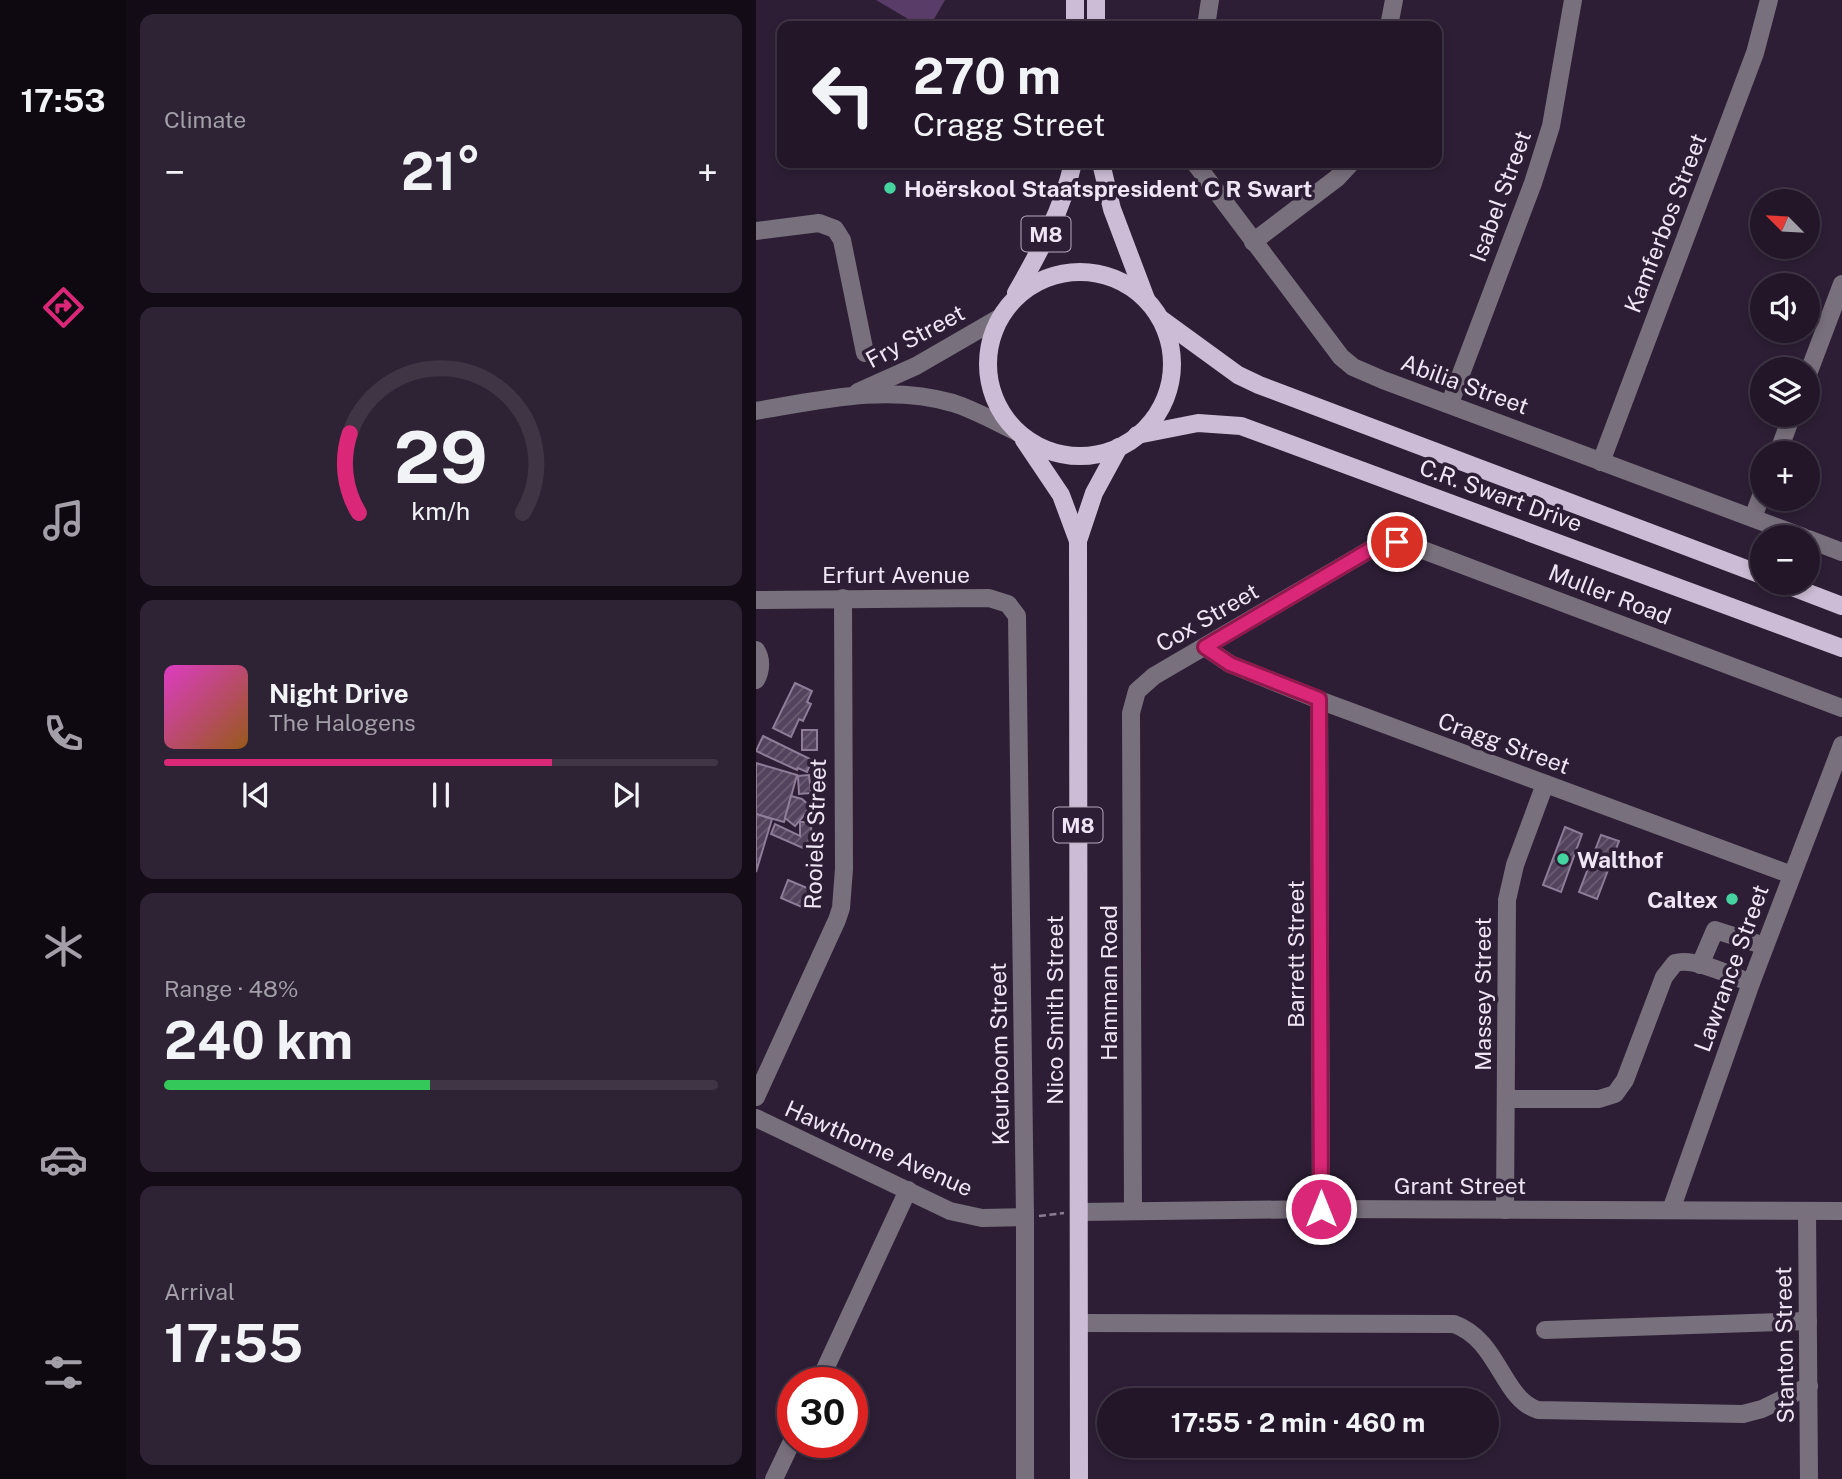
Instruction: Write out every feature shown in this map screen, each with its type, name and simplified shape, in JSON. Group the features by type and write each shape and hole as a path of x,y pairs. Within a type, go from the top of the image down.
{"main road":[{"path":"1075,0 1075,21"},
{"path":"1096,0 1096,21"},
{"name":"M8","path":"1011,302 1040,280 1061,273 1080,271 1116,278 1135,289 1161,319 1171,350 1170,379 1166,396 1157,414 1137,436 1119,447 1094,455 1068,456 1039,447 1018,433 999,409 988,376 989,348 999,318 1034,260 1071,168"},
{"name":"M8","path":"1102,168 1112,209 1146,299"},
{"name":"C.R. Swart Drive","path":"1161,319 1247,380 1750,570"},
{"name":"C.R. Swart Drive","path":"1137,436 1198,423 1241,426 1842,648"},
{"name":"Nico Smith Street","path":"1018,433 1061,495 1078,541"},
{"name":"Nico Smith Street","path":"1079,1479 1078,541 1094,494 1119,447"},
{"path":"1816,596 1842,606"},
{"path":"1816,596 1842,616"}],"street":[{"path":"1207,21 1210,0"},
{"path":"1391,21 1394,0"},
{"name":"Isabel Street","path":"1450,403 1533,183 1551,126 1573,0"},
{"name":"Kamferbos Street","path":"1601,462 1755,53 1769,0"},
{"name":"Abilia Street","path":"1199,168 1346,362 1375,377 1771,525"},
{"path":"1253,242 1346,168"},
{"path":"756,231 819,223 835,229 842,240 865,352"},
{"path":"1814,357 1842,284"},
{"name":"Fry Street","path":"852,395 925,361 999,318"},
{"name":"Fry Street","path":"756,411 852,395 907,395 937,399 966,408 1018,433"},
{"path":"1753,518 1756,511"},
{"name":"Muller Road","path":"1360,555 1384,543 1407,544 1842,708"},
{"path":"1820,544 1842,552"},
{"name":"Cox Street","path":"1132,755 1131,713 1138,691 1154,676 1360,555"},
{"name":"Rooiels Street","path":"756,1097 841,908 844,850 843,598"},
{"name":"Erfurt Avenue","path":"756,600 996,599 1013,609 1017,616 1017,628"},
{"name":"Keurboom Street","path":"1017,628 1025,1217 1025,1479"},
{"name":"Cragg Street","path":"1205,647 1230,664 1319,699 1791,875"},
{"path":"756,650 760,656 760,666 756,680"},
{"name":"Barrett Street","path":"1319,699 1321,1209"},
{"name":"Lawrance Street","path":"1671,1210 1751,983 1842,745"},
{"name":"Hamman Road","path":"1132,755 1133,1211"},
{"name":"Massey Street","path":"1505,1210 1507,901 1518,856 1545,784"},
{"path":"1700,965 1715,930 1765,946"},
{"path":"1507,1099 1599,1099 1615,1094 1625,1080 1667,971 1679,961 1700,965 1751,983"},
{"name":"Hawthorne Avenue","path":"756,1118 908,1191 967,1216 1000,1219 1025,1217"},
{"path":"826,1367 908,1191"},
{"name":"Grant Street","path":"1079,1212 1321,1209 1842,1211"},
{"name":"Stanton Street","path":"1807,1211 1809,1479"},
{"path":"1545,1330 1808,1321"},
{"path":"1079,1323 1454,1324 1466,1328 1479,1339 1518,1398 1538,1410 1743,1414 1762,1409 1809,1387"},
{"path":"774,1479 784,1458"}],"path":[{"path":"1025,1217 1079,1212"}],"shaded area":[{"path":"876,0 945,0 933,21 912,21"}],"building":[{"path":"795,683 812,691 807,702 811,704 803,721 799,719 791,737 773,728"},
{"path":"802,730 817,730 817,750 802,750"},
{"path":"763,736 812,760 807,772 756,751"},
{"path":"756,763 797,775 784,822 756,814"},
{"path":"809,775 811,793 799,794 798,776"},
{"path":"791,796 802,799 811,807 795,826 785,818"},
{"path":"756,814 772,819 756,872"},
{"path":"800,822 811,822 812,852 771,834 775,824 800,836"},
{"name":"Walthof","path":"1565,827 1582,834 1561,892 1543,885"},
{"name":"Walthof","path":"1601,835 1619,841 1597,899 1579,892"},
{"path":"788,880 812,890 804,908 781,898"}],"place":[{"name":"Hoërskool Staatspresident C R Swart","path":"890,188"},
{"name":"Walthof","path":"1563,859"},
{"name":"Caltex","path":"1732,899"}],"route":[{"path":"1321,1209 1319,699 1230,664 1205,647 1373,548 1384,543 1397,542"}]}
